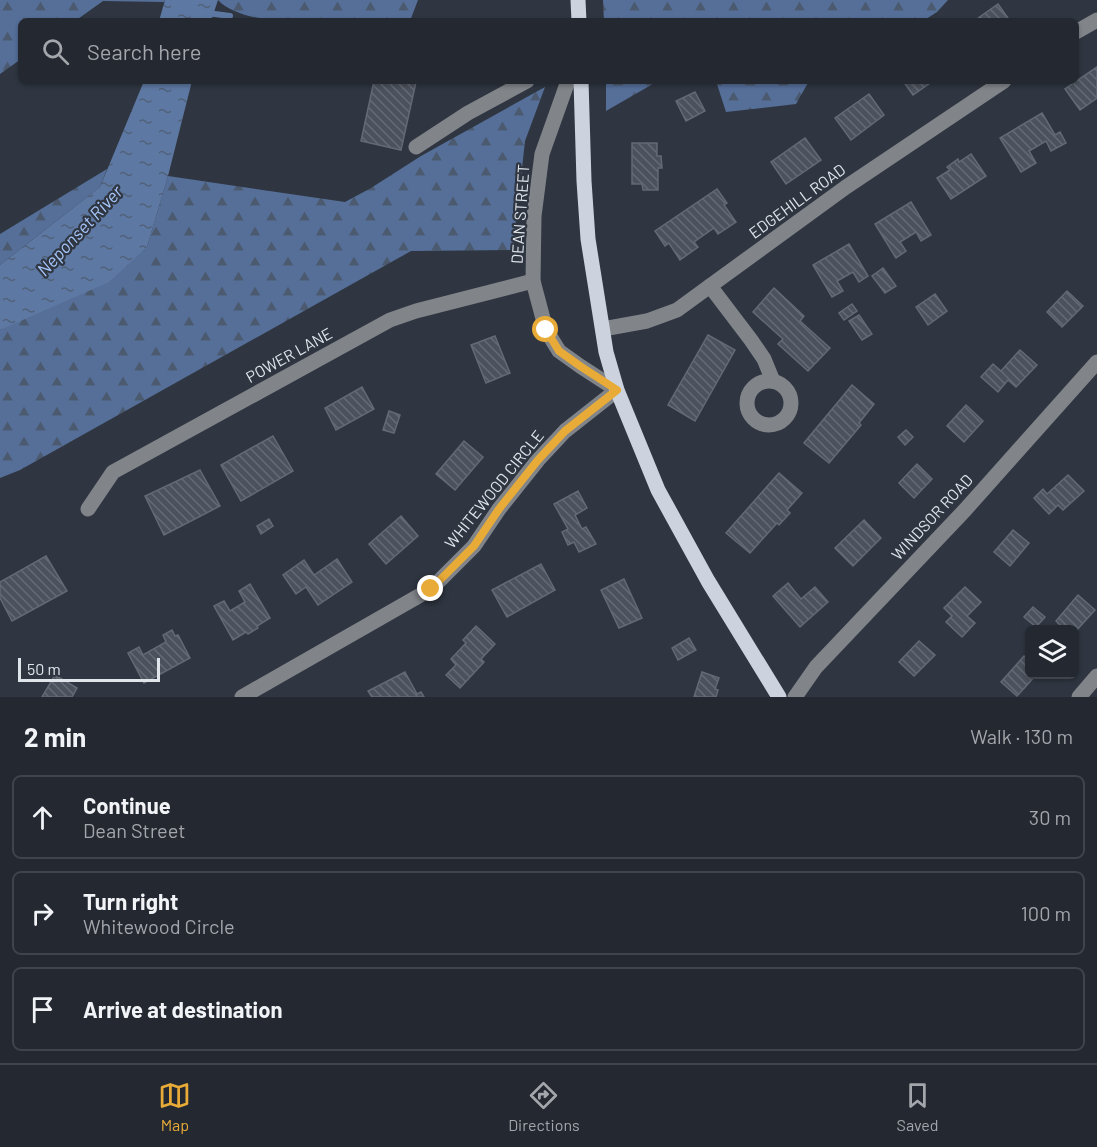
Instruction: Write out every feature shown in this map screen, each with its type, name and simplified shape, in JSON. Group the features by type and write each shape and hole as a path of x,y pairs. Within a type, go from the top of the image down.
{"main road":[{"path":"578,0 579,18"},
{"path":"581,84 588,239 606,352 617,390 658,490 708,581 779,697"}],"street":[{"path":"1079,30 1097,20"},
{"path":"416,147 468,113 521,84"},
{"name":"DEAN STREET","path":"567,84 542,154 534,216 533,281 546,330 559,351 617,390"},
{"name":"EDGEHILL ROAD","path":"603,329 647,321 677,310 846,187 1000,84"},
{"name":"POWER LANE","path":"88,509 113,472 390,320 416,311 533,281"},
{"path":"710,286 764,359 772,381"},
{"name":"WINDSOR ROAD","path":"795,697 816,667 965,510 1097,362"},
{"name":"WHITEWOOD CIRCLE","path":"242,697 431,589 474,546 499,509 538,460 565,431 617,390"},
{"path":"1079,697 1097,676"}],"green space":[{"path":"0,0 165,0 164,2 103,1 79,18 18,18 18,61 0,74"},
{"path":"218,0 418,0 411,18 261,18 231,9"},
{"path":"603,0 948,0 928,18 604,18"},
{"path":"606,84 653,84 606,111"},
{"path":"717,84 807,84 796,104 726,112"},
{"path":"545,87 525,141 513,250 411,251 20,470 0,478 0,330 147,247 168,176 345,202 421,156"},
{"path":"107,169 100,187 0,265 0,234"}],"water":[{"path":"165,0 218,0 212,18 160,18"},
{"name":"Neponset River","path":"143,84 191,84 147,247 109,282 0,330 0,265 100,187"}],"building":[{"path":"998,4 1008,18 978,18"},
{"path":"1097,67 1097,98 1080,110 1065,89 1072,84 1079,84 1079,79"},
{"path":"373,84 416,84 401,150 361,141"},
{"path":"905,84 929,84 913,95"},
{"path":"695,92 705,111 686,121 676,101"},
{"path":"869,94 884,115 851,140 835,118"},
{"path":"1042,113 1055,135 1060,132 1066,143 1051,151 1046,141 1029,151 1036,163 1021,172 1000,138"},
{"path":"805,138 821,160 786,184 771,162"},
{"path":"632,143 657,143 657,156 661,156 662,168 658,168 658,190 643,190 642,184 632,184"},
{"path":"971,154 986,176 951,199 937,178 950,170 947,167 958,159 959,162"},
{"path":"717,189 727,203 724,205 736,222 718,234 714,228 694,242 698,247 680,260 669,243 665,246 655,231"},
{"path":"911,202 931,235 921,241 916,232 900,242 906,251 896,258 875,224"},
{"path":"849,244 868,276 859,282 853,272 837,281 843,291 832,297 813,265"},
{"path":"883,268 896,286 885,293 872,276"},
{"path":"774,288 804,316 800,321 830,348 808,371 778,344 783,339 753,312"},
{"path":"1067,291 1083,306 1062,327 1047,312"},
{"path":"935,294 947,311 928,325 916,307"},
{"path":"852,304 857,311 844,320 839,313"},
{"path":"859,315 872,334 862,340 849,321"},
{"path":"708,335 735,350 695,421 668,405"},
{"path":"495,336 510,373 486,383 471,345"},
{"path":"1020,350 1037,365 1016,387 1008,380 998,392 981,377 993,364 1001,371"},
{"path":"852,385 874,404 859,423 861,425 829,463 804,443"},
{"path":"362,387 374,409 336,430 325,408"},
{"path":"966,405 983,421 964,442 947,426"},
{"path":"389,411 400,415 394,433 383,430"},
{"path":"906,430 913,437 905,445 898,437"},
{"path":"273,436 293,471 241,501 221,465"},
{"path":"464,441 483,457 455,490 436,474"},
{"path":"917,464 932,479 914,498 899,483"},
{"path":"200,470 220,506 164,535 145,496"},
{"path":"779,473 802,493 787,510 790,513 779,525 777,523 750,553 726,533"},
{"path":"1068,475 1084,491 1063,510 1058,505 1049,514 1034,498 1043,489 1047,494"},
{"path":"578,491 587,508 575,515 582,529 586,527 596,544 579,552 574,542 568,545 562,532 568,529 554,504"},
{"path":"401,516 418,536 386,564 369,544"},
{"path":"269,519 273,526 261,534 257,526"},
{"path":"864,520 881,538 853,566 835,548"},
{"path":"1013,530 1029,543 1010,566 994,552"},
{"path":"46,556 67,591 12,621 0,598 0,582"},
{"path":"337,559 352,582 318,605 306,587 296,594 283,575 304,560 314,575"},
{"path":"541,564 555,590 507,617 492,590"},
{"path":"624,579 642,618 619,628 601,590"},
{"path":"788,583 801,599 815,587 828,602 800,627 773,596"},
{"path":"250,584 270,618 248,634 246,632 233,640 214,606 224,601 230,611 245,602 239,591"},
{"path":"965,587 981,602 967,616 975,623 962,637 946,622 952,616 944,608"},
{"path":"1078,595 1095,610 1079,628 1079,625 1060,625 1056,621"},
{"path":"1033,607 1045,617 1038,625 1034,625 1024,617"},
{"path":"476,626 495,644 481,659 484,662 460,688 446,675 456,665 451,659 466,643 463,640"},
{"path":"172,630 175,636 178,635 190,658 144,683 128,653 139,647 143,655 166,642 163,635"},
{"path":"689,638 696,650 678,660 672,648"},
{"path":"919,641 935,655 914,676 899,662"},
{"path":"1025,657 1025,679 1032,679 1017,696 1001,682"},
{"path":"405,672 417,694 421,692 424,697 372,697 368,691"},
{"path":"702,672 719,678 715,689 718,690 716,697 694,697"},
{"path":"55,675 77,688 72,697 42,697"}],"waterway":[{"path":"207,13 230,16"}],"route":[{"path":"431,589 474,546 499,509 538,460 565,431 617,390 559,351 546,330"}]}
